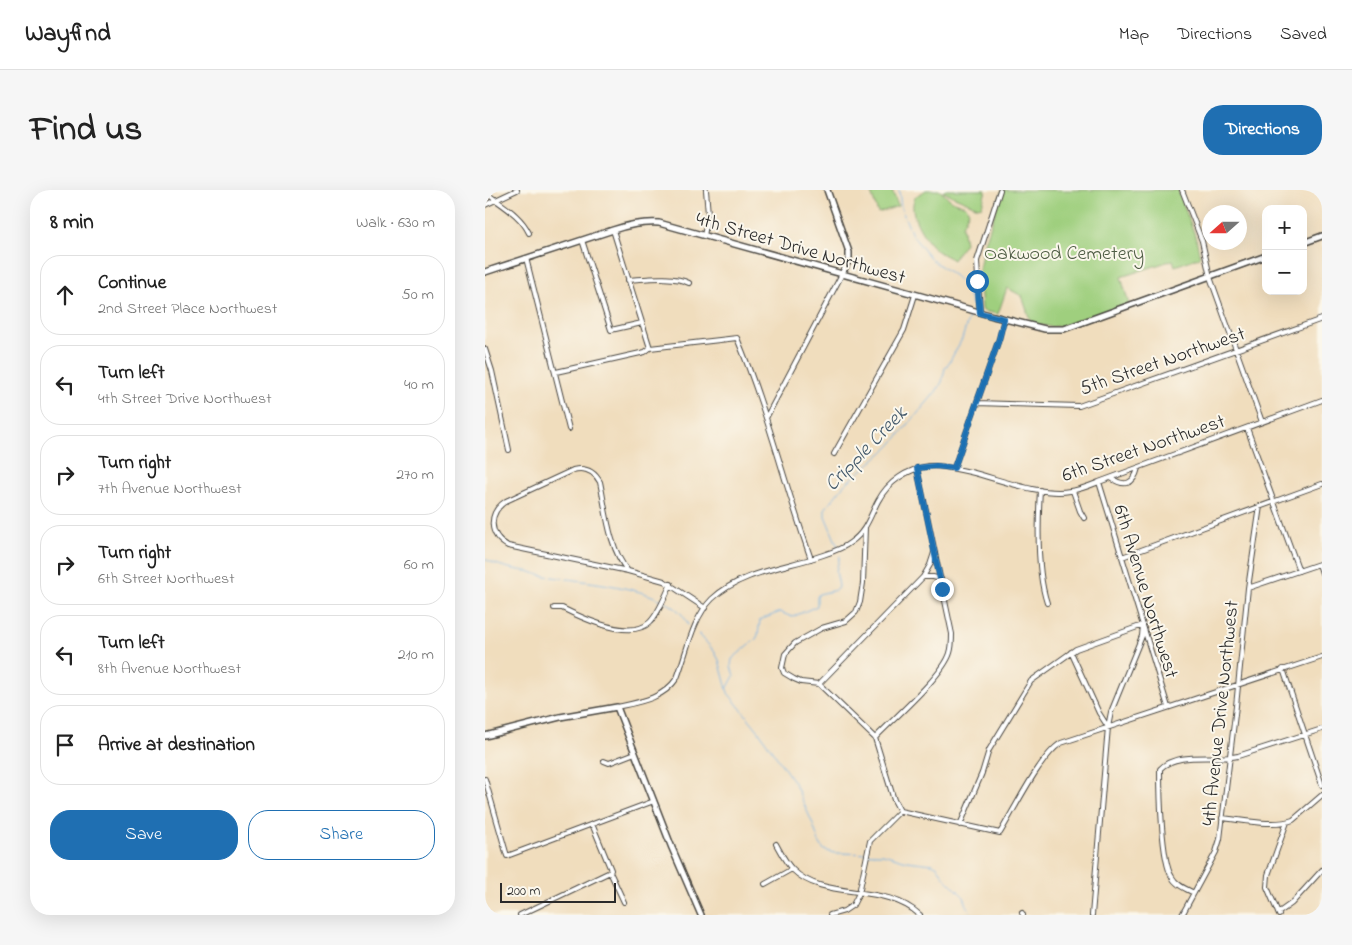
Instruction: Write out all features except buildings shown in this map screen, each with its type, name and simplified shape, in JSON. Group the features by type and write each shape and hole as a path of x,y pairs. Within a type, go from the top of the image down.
{"main road":[{"path":"827,190 849,252 849,259 842,274"},
{"name":"4th Street Drive Northwest","path":"485,272 632,224 651,223 669,225 980,313 1053,330 1064,329 1210,277"},
{"path":"1307,241 1322,236"},
{"path":"1210,277 1262,258"},
{"path":"617,707 701,915"},
{"name":"6th Street Northwest","path":"485,736 555,719 617,707"}],"street":[{"path":"485,205 517,190"},
{"path":"704,236 708,214 706,190"},
{"path":"980,313 977,286 979,252 1000,190"},
{"path":"1182,190 1201,241 1210,277 1262,422"},
{"path":"485,192 516,215 524,223 529,233"},
{"path":"613,230 650,348"},
{"path":"582,240 611,330 642,323"},
{"path":"526,258 569,429"},
{"path":"767,418 842,274"},
{"path":"628,280 673,278 682,279 689,283"},
{"path":"834,454 904,330 915,295"},
{"path":"954,468 1004,319"},
{"name":"5th Street Northwest","path":"977,403 1079,406 1322,319"},
{"path":"555,372 645,352 650,348 737,338 767,418 811,559"},
{"path":"485,349 492,371 509,450"},
{"name":"6th Street Northwest","path":"617,707 654,697 671,686 677,678 697,621 705,608 721,592 738,582 847,546 865,527 887,487 900,476 917,468 936,466 954,468 1041,490 1056,492 1073,491 1322,400"},
{"path":"1247,428 1299,571"},
{"path":"875,738 935,676 951,651 951,634 941,579 917,468"},
{"path":"1111,478 1126,484 1132,481 1138,468"},
{"path":"628,571 616,553 601,482 595,474 589,471 573,470 506,501 495,512 493,520 494,530 497,537 508,546 662,580 671,584 705,608"},
{"name":"6th Avenue Northwest","path":"1099,482 1168,707"},
{"path":"1122,557 1322,484"},
{"path":"1041,490 1039,534 1042,586 1047,603"},
{"path":"1073,491 1084,518"},
{"name":"4th Avenue Drive Northwest","path":"1183,915 1216,852 1220,839 1248,588 1260,506"},
{"path":"865,527 863,583 858,607 854,615 846,621 815,631 788,650 783,658 783,668 784,673 801,682 819,684 875,738 894,800 901,811 1001,833 1041,764 1052,750 1061,744 1322,657"},
{"path":"819,684 923,577 933,559 934,551"},
{"path":"1248,588 1320,563 1322,573"},
{"path":"923,577 941,579"},
{"path":"554,608 561,608 613,628 636,630 646,626 652,620 671,584"},
{"path":"960,825 989,750 1021,695 1033,679 1071,652 1143,625 1142,636 1111,712 1108,728 1092,915"},
{"path":"1071,652 1099,713 1108,728"},
{"path":"1283,669 1322,785"},
{"path":"1194,893 1175,882 1168,869 1164,846 1160,769 1167,763 1185,758 1229,758 1322,729"},
{"path":"604,761 609,763 635,753"},
{"path":"485,779 507,856 654,801"},
{"path":"1222,818 1277,823 1287,822 1293,820 1322,795"},
{"path":"830,915 850,908 859,892 870,841 901,811"},
{"path":"1287,822 1267,875 1267,887 1279,914 1292,904 1322,870"},
{"path":"592,824 611,870 610,872 624,902"},
{"path":"776,844 792,869 804,878 818,884 898,902 912,908 919,915"},
{"path":"765,884 792,869"},
{"path":"520,915 610,872"}],"green space":[{"path":"870,190 892,190 898,206 878,213"},
{"path":"926,190 939,190 952,201 966,206 969,212 962,226 965,243 953,260 929,243 916,221 913,206 914,200 917,195"},
{"path":"944,190 986,190 982,206 978,207 943,192"},
{"name":"Oakwood Cemetery","path":"1002,190 1178,190 1196,238 1200,257 1175,266 1173,260 1121,277 1129,304 1071,324 1051,327 1031,323 1022,296 1007,288 998,314 983,311 979,270 982,253"}],"waterway":[{"name":"Cripple Creek","path":"899,190 901,208 912,235 932,260 955,276 965,286 972,305"},
{"name":"Cripple Creek","path":"838,547 825,516 825,509 844,485 889,447 935,393 942,382 945,368 962,339 969,317"},
{"name":"Cripple Creek","path":"727,689 734,676 731,666 732,659 756,639 760,620 780,612 792,617 817,606 819,594 836,590 839,586 836,571 840,556"},
{"path":"485,559 505,567 530,571 540,575 599,583 645,593 664,601 679,612 688,625"},
{"name":"Cripple Creek","path":"699,634 714,651 719,660 728,693 758,730 795,784 824,850 834,853 883,854 907,861 932,864 938,867 944,877 964,897 972,915"}],"route":[{"path":"942,589 917,468 945,466 954,468 1003,328 1004,319 980,313 977,281"}]}
